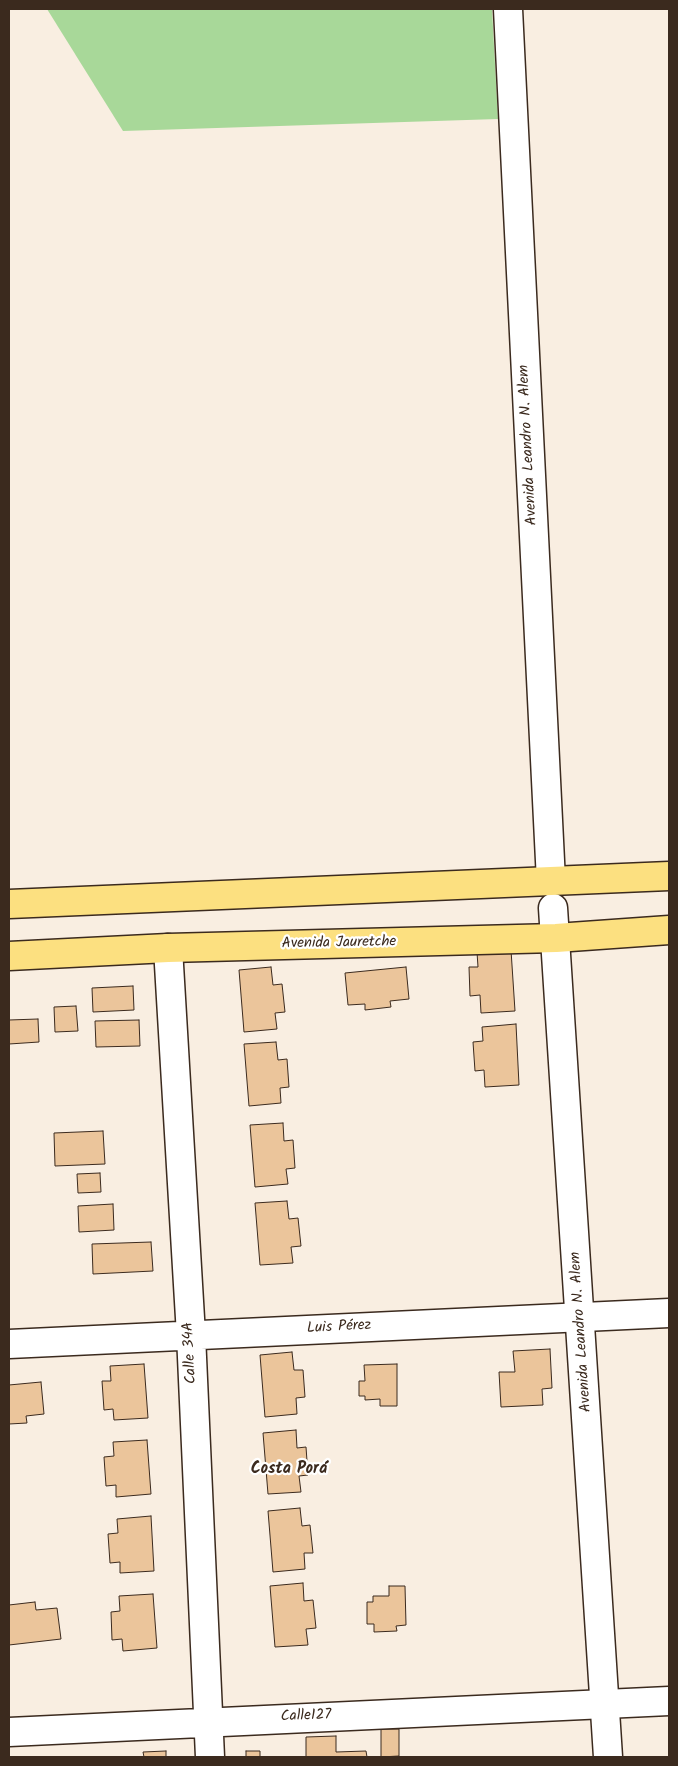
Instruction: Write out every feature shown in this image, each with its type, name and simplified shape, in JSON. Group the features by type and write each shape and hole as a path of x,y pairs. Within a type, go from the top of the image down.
{"main road":[{"path":"9,904 552,894 669,876"},
{"name":"Avenida Jauretche","path":"9,956 168,948 556,938 669,930"}],"street":[{"name":"Avenida Leandro N. Alem","path":"508,9 552,894 581,1317 608,1757"},
{"name":"Calle 34A","path":"168,948 190,1335 210,1757"},
{"name":"Luis Pérez","path":"9,1344 669,1313"},
{"name":"Calle127","path":"9,1732 208,1721 669,1701"}],"green space":[{"path":"47,9 492,9 498,119 123,131"}],"building":[{"path":"511,950 515,1011 481,1013 480,995 470,996 469,967 478,967 477,952"},
{"path":"271,967 273,985 282,984 285,1012 275,1013 277,1029 244,1032 239,970"},
{"path":"406,967 409,999 390,1001 391,1007 365,1010 365,1004 348,1005 345,973"},
{"path":"133,986 134,1010 93,1012 92,988"},
{"path":"76,1006 78,1031 55,1032 54,1007"},
{"path":"38,1019 39,1042 9,1044 9,1020"},
{"path":"139,1020 140,1046 96,1047 95,1021"},
{"path":"516,1024 519,1085 485,1087 484,1070 475,1071 473,1042 483,1041 482,1027"},
{"path":"276,1042 278,1060 287,1059 289,1087 280,1088 281,1103 249,1106 244,1044"},
{"path":"283,1123 284,1141 293,1140 295,1168 286,1169 288,1184 255,1187 250,1125"},
{"path":"103,1131 105,1164 55,1166 54,1133"},
{"path":"100,1173 101,1192 78,1193 77,1174"},
{"path":"287,1201 289,1219 298,1218 301,1246 291,1247 293,1263 260,1265 255,1203"},
{"path":"113,1204 114,1230 79,1232 78,1206"},
{"path":"151,1242 153,1271 93,1274 92,1244"},
{"path":"550,1349 552,1388 542,1389 543,1405 501,1407 499,1372 515,1372 513,1351"},
{"path":"292,1352 294,1370 303,1370 305,1397 296,1398 297,1414 265,1417 260,1355"},
{"path":"144,1364 148,1418 114,1420 113,1409 104,1410 102,1381 111,1381 110,1366"},
{"path":"397,1364 397,1406 380,1406 380,1399 365,1400 365,1396 359,1396 359,1381 365,1381 364,1365"},
{"path":"41,1382 44,1414 26,1416 27,1423 9,1424 9,1385"},
{"path":"296,1430 297,1448 306,1447 308,1475 299,1476 301,1492 268,1494 263,1433"},
{"path":"147,1440 151,1494 116,1497 116,1485 106,1486 104,1457 114,1456 113,1442"},
{"path":"300,1508 302,1526 310,1525 313,1553 304,1553 305,1569 273,1572 268,1511"},
{"path":"151,1516 154,1571 120,1573 120,1562 110,1563 108,1534 118,1533 117,1519"},
{"path":"303,1583 304,1601 313,1600 316,1628 306,1629 308,1645 275,1647 270,1586"},
{"path":"389,1586 405,1586 406,1625 396,1626 397,1631 374,1632 374,1624 367,1624 367,1602 373,1602 373,1596 389,1596"},
{"path":"153,1594 157,1648 123,1651 122,1639 112,1640 111,1612 120,1611 119,1596"},
{"path":"35,1602 36,1610 57,1608 61,1639 9,1645 9,1605"},
{"path":"381,1729 399,1729 399,1756 381,1757"},
{"path":"336,1736 336,1752 366,1751 367,1757 306,1757 306,1737"},
{"path":"166,1751 166,1757 144,1757 143,1752"},
{"path":"246,1751 260,1751 260,1757 246,1757"}],"district":[{"name":"Costa Porá","path":"289,1470"}]}
